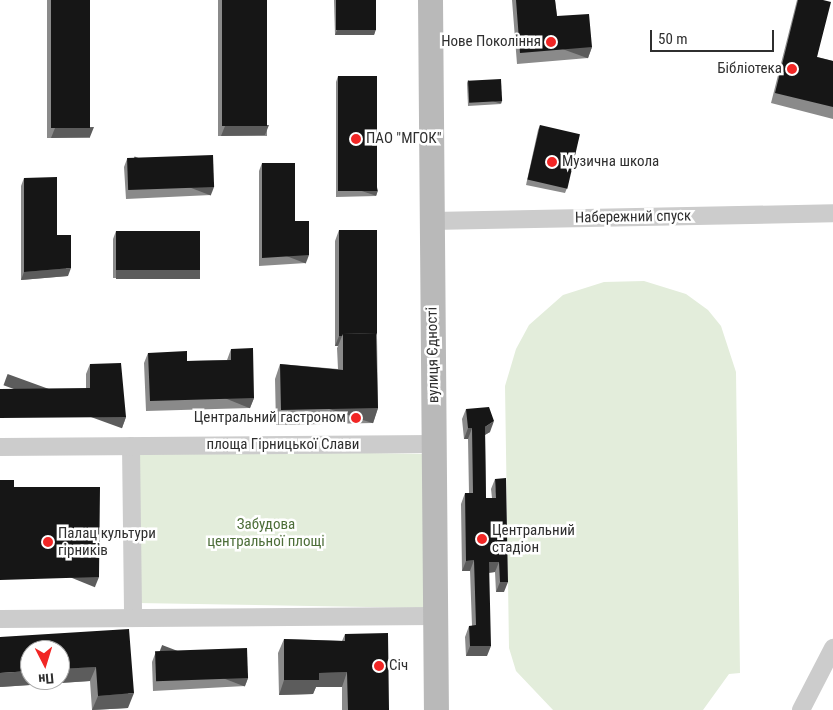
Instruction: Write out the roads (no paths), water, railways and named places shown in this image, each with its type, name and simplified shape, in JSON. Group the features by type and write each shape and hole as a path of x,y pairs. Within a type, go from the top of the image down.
{"street":[{"name":"вулиця Єдності","path":"430,0 436,710"},
{"name":"Набережний спуск","path":"432,221 833,213"},
{"name":"площа Гірницької Слави","path":"0,447 434,444"},
{"path":"131,446 133,616"},
{"path":"0,619 133,616 436,616"},
{"path":"801,710 833,648"}],"place":[{"name":"Нове Покоління","path":"551,42"},
{"name":"Бібліотека","path":"792,69"},
{"name":"ПАО \"МГОК\"","path":"356,139"},
{"name":"Музична школа","path":"552,162"},
{"name":"Центральний гастроном","path":"356,418"},
{"name":"Центральний стадіон","path":"482,539"},
{"name":"Палац культури гірників","path":"48,542"},
{"name":"Січ","path":"379,666"}],"park label":[{"name":"Забудова центральної площі","path":"266,532"}]}
